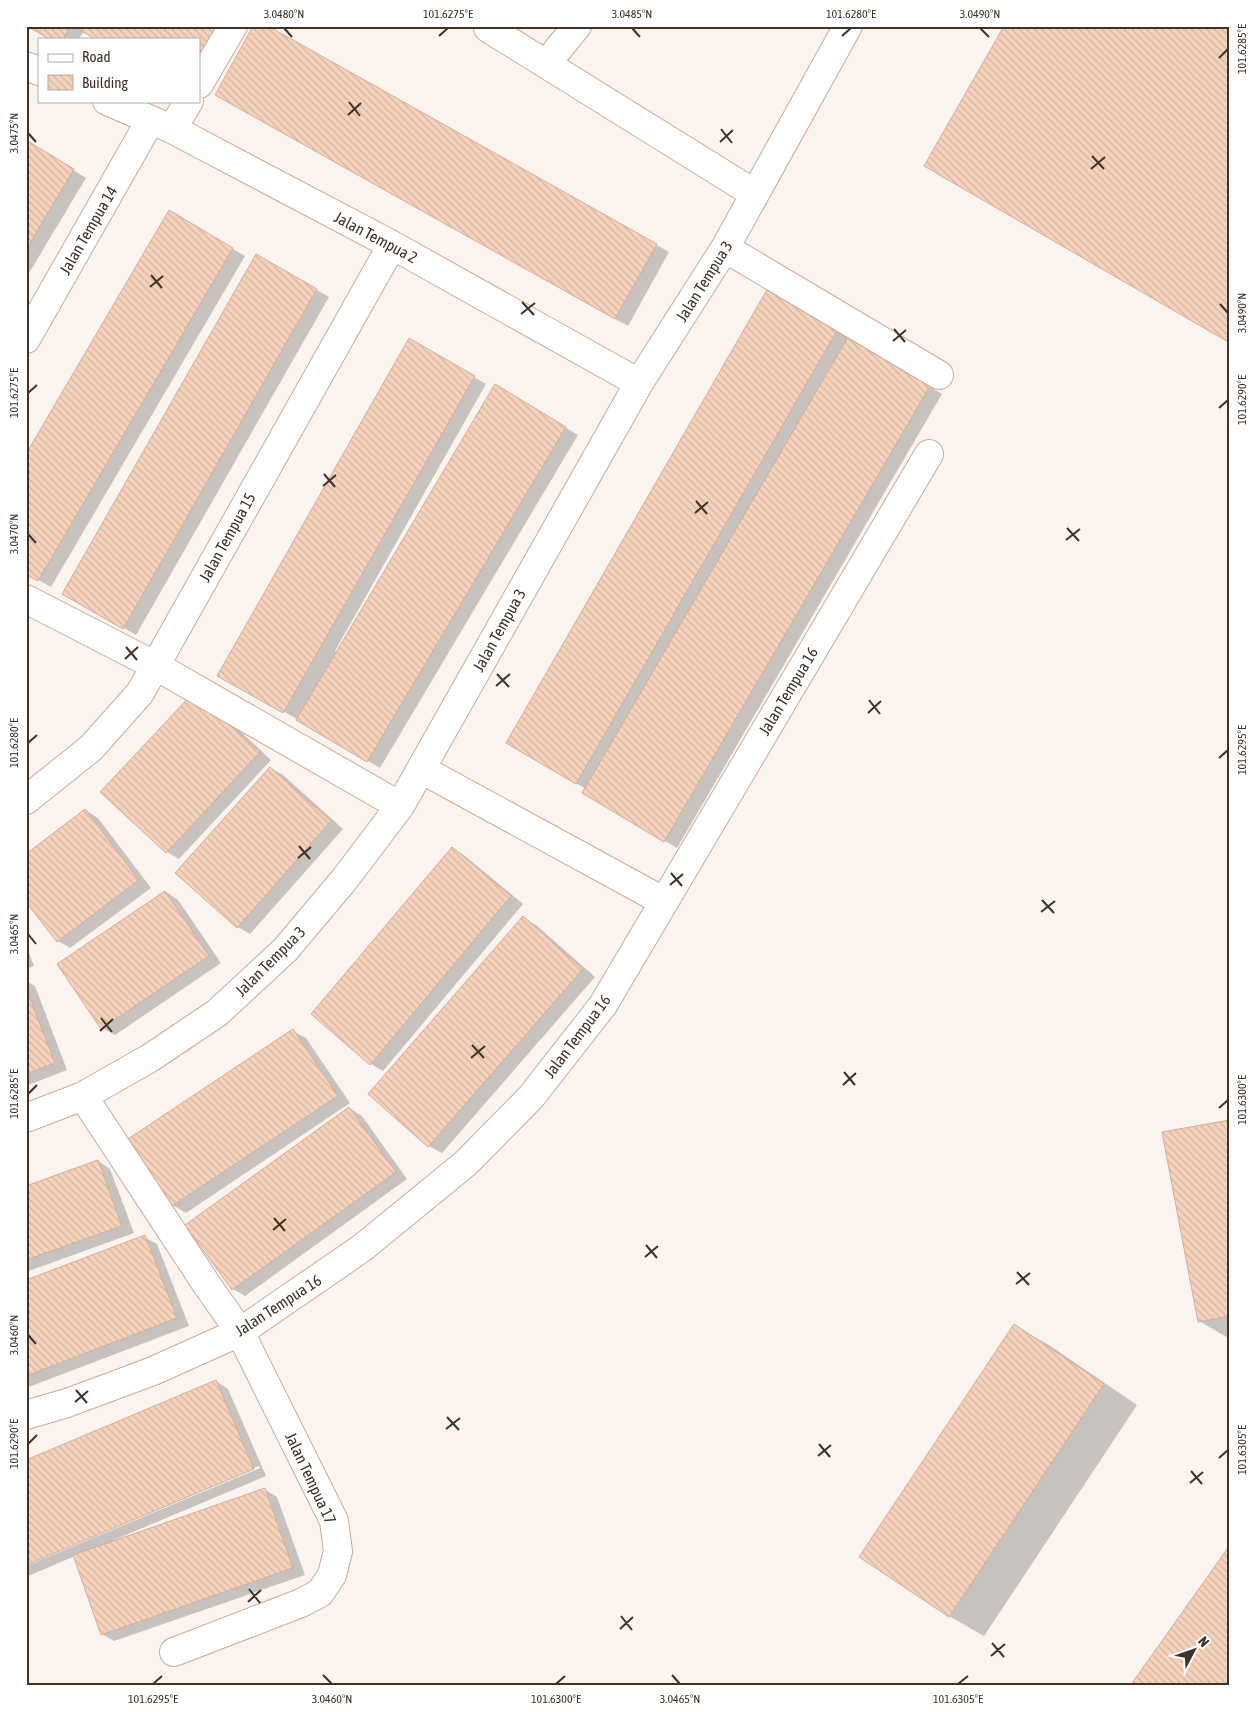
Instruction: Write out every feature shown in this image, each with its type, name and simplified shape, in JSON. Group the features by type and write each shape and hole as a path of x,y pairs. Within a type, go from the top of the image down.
{"street":[{"path":"200,82 233,26"},
{"path":"546,64 578,26"},
{"name":"Jalan Tempua 3","path":"26,1118 83,1096 150,1058 217,1013 285,950 344,880 400,806 639,383 725,248 848,26"},
{"path":"488,28 755,194"},
{"path":"26,66 38,71"},
{"name":"Jalan Tempua 2","path":"109,102 161,125 392,245 639,383"},
{"name":"Jalan Tempua 14","path":"26,339 161,125 188,102"},
{"name":"Jalan Tempua 15","path":"26,800 91,748 140,693 392,245"},
{"path":"725,248 939,376"},
{"name":"Jalan Tempua 16","path":"26,1415 67,1403 153,1371 240,1332 362,1248 466,1164 531,1097 603,1004 929,454"},
{"path":"26,599 156,666 400,806"},
{"path":"421,769 663,901"},
{"name":"Jalan Tempua 17","path":"83,1096 240,1332 334,1521 338,1551 332,1575 320,1593 301,1603 174,1652"}],"building":[{"path":"27,26 70,26 64,38 47,38"},
{"path":"73,26 223,26 200,68 200,38 93,38"},
{"path":"253,26 268,26 657,244 615,319 215,95"},
{"path":"1004,26 1230,26 1230,343 924,166"},
{"path":"26,140 74,169 26,250"},
{"path":"169,210 233,248 38,581 26,575 26,454"},
{"path":"256,254 317,289 123,629 62,594"},
{"path":"768,288 838,329 576,784 506,743"},
{"path":"848,337 930,386 664,842 582,793"},
{"path":"409,338 475,376 283,713 217,676"},
{"path":"495,384 566,427 367,762 296,720"},
{"path":"194,692 260,752 166,853 100,792"},
{"path":"270,767 331,821 237,928 175,873"},
{"path":"85,809 139,880 57,942 26,902 26,854"},
{"path":"452,847 511,896 370,1065 311,1014"},
{"path":"165,891 209,956 101,1029 57,964"},
{"path":"523,916 583,969 428,1147 368,1094"},
{"path":"26,988 55,1063 26,1074"},
{"path":"293,1029 338,1096 172,1206 128,1139"},
{"path":"349,1107 396,1172 232,1290 185,1225"},
{"path":"1230,1120 1230,1316 1198,1322 1162,1132"},
{"path":"98,1160 122,1226 26,1260 26,1186"},
{"path":"145,1235 177,1318 26,1376 26,1280"},
{"path":"1014,1324 1104,1384 949,1617 859,1557"},
{"path":"216,1380 254,1469 26,1565 26,1460"},
{"path":"265,1488 293,1568 101,1635 73,1555"},
{"path":"1230,1545 1230,1686 1130,1686"}]}
